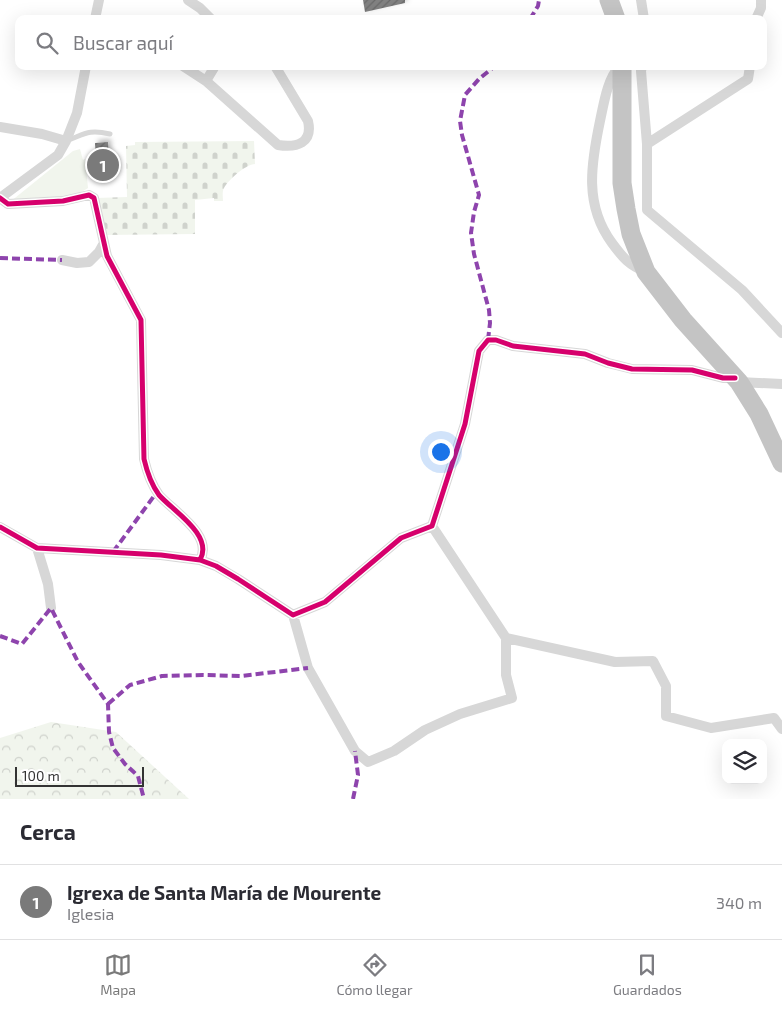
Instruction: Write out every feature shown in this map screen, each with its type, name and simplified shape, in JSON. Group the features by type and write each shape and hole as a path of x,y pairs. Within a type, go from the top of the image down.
{"highway":[{"path":"609,0 615,15"},
{"path":"621,70 622,183 632,234 646,272 683,320 737,380 759,414 782,463"}],"street":[{"path":"96,15 99,0"},
{"path":"188,0 207,15"},
{"path":"641,0 643,15"},
{"path":"758,15 761,8 761,0"},
{"path":"85,70 76,113 66,141 58,155 0,198 8,204 63,201 92,195 109,260 141,320 144,459 146,469 151,482 159,494 192,526 216,566"},
{"path":"189,70 206,81 278,145 296,146 308,136 310,130 308,121 276,70"},
{"path":"206,81 213,70"},
{"path":"617,70 614,73 604,102 594,148 591,182 595,211 606,236 620,254 632,267 646,272"},
{"path":"641,70 647,144 647,210 742,290 782,333"},
{"path":"647,144 748,79 749,70"},
{"path":"0,127 42,134 66,141"},
{"path":"89,262 99,252 104,243"},
{"path":"62,260 77,264 89,262 102,263 109,260"},
{"path":"432,526 465,424 479,351 488,340 496,340 513,346 585,354 608,363 632,369 692,370 723,378 782,384"},
{"path":"293,615 325,602 401,538 432,526"},
{"path":"0,527 37,548 161,555 200,560 216,566 293,615 308,668 355,751 368,762 394,751 425,730 460,714 512,698 506,675 506,638 432,526"},
{"path":"200,537 203,546 203,554 200,560"},
{"path":"37,548 48,584 51,608"},
{"path":"506,638 615,662 653,661 666,686 666,716 711,728 774,718 782,729"}],"lane":[{"path":"66,141 91,131 110,134"}],"green space":[{"path":"254,141 255,164 242,169 229,181 223,189 223,201 214,201 214,198 195,200 195,234 106,235 96,198 127,197 126,146 135,145 135,142"},
{"path":"80,149 83,160 85,159 88,188 62,197 10,202 73,151"},
{"path":"51,722 116,732 189,799 0,799 0,738"}],"building":[{"path":"363,0 405,0 405,3 365,12"},
{"path":"108,142 109,159 115,159 116,174 109,175 109,178 100,178 99,169 92,170 91,160 96,160 95,143"}],"marked path":[{"path":"532,15 539,0"},
{"path":"488,340 489,310 474,254 471,233 479,195 462,135 460,121 465,95 490,70"},
{"path":"0,258 62,260"},
{"path":"113,552 157,492"},
{"path":"0,636 22,644 51,608 78,662 108,704 109,732 113,748 125,764 138,776 144,799"},
{"path":"108,704 130,685 162,676 241,676 308,668"},
{"path":"353,799 358,775 355,751"}],"cycle path":[{"path":"0,198 8,204 63,201 89,195 94,198 107,256 141,320 144,459 146,469 159,495 197,533 203,551 200,560"},
{"path":"0,527 37,548 161,555 200,560 216,566 238,579 293,615 325,602 401,538 432,526 465,424 479,351 488,340 496,340 513,346 585,354 608,363 632,369 692,370 723,378 735,378"}],"place":[{"name":"Igrexa de Santa María de Mourente","path":"103,165"}]}
